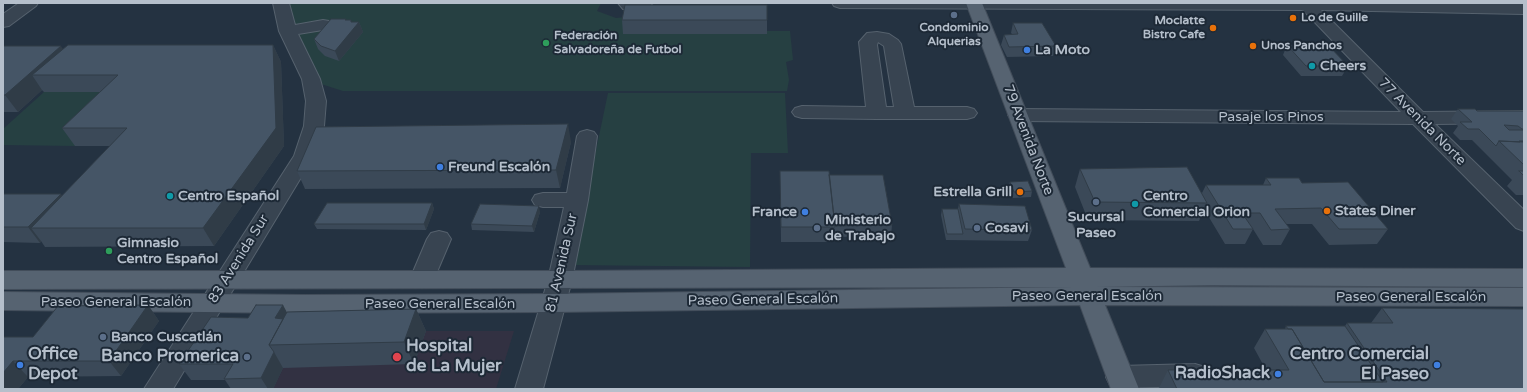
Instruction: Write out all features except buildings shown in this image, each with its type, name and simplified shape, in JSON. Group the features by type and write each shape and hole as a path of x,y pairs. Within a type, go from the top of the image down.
{"main road":[{"name":"79 Avenida Norte","path":"974,4 1123,383"},
{"name":"Paseo General Escalón","path":"3,301 304,304 556,292 1085,286 1524,278"},
{"name":"Paseo General Escalón","path":"3,280 422,279 556,292"},
{"name":"Paseo General Escalón","path":"1085,286 1524,297"}],"street":[{"path":"3,22 30,3"},
{"name":"83 Avenida Sur","path":"158,389 304,156 314,126 316,101 311,79 292,58 288,31 281,3"},
{"path":"626,3 628,6 635,7 641,6 645,3"},
{"path":"840,3 1306,4 1524,9"},
{"path":"871,3 877,37"},
{"name":"77 Avenida Norte","path":"1306,4 1418,118 1524,222"},
{"path":"288,31 323,25"},
{"path":"877,113 868,45 868,42 873,37 884,38 892,44 905,113"},
{"path":"802,112 967,113"},
{"name":"Pasaje los Pinos","path":"1018,115 1418,118 1524,117"},
{"name":"81 Avenida Sur","path":"529,389 556,292 577,200 587,136"},
{"path":"543,200 577,200"},
{"path":"422,279 438,239"},
{"path":"291,328 304,304"},
{"path":"1123,383 1216,374"},
{"path":"158,389 165,389"}],"shaded area":[{"name":"Hospital de La Mujer","path":"426,331 514,331 496,389 273,389 283,368"}],"green space":[{"name":"Federación Salvadoreña de Futbol","path":"286,3 601,3 597,11 616,18 626,17 766,31 790,31 793,60 786,62 789,80 787,91 343,91 321,84 305,56"},
{"path":"44,92 128,92 75,146 3,145 3,129"},
{"path":"608,93 785,93 788,153 751,153 750,267 572,265"}],"place":[{"name":"Condominio Alquerias","path":"954,15"},
{"name":"Lo de Guille","path":"1293,18"},
{"name":"Moclatte Bistro Cafe","path":"1213,28"},
{"name":"Federación Salvadoreña de Futbol","path":"546,43"},
{"name":"Unos Panchos","path":"1253,46"},
{"name":"La Moto","path":"1027,50"},
{"name":"Cheers","path":"1312,66"},
{"name":"Freund Escalón","path":"440,167"},
{"name":"Estrella Grill","path":"1020,192"},
{"name":"Centro Español","path":"170,196"},
{"name":"Sucursal Paseo","path":"1096,202"},
{"name":"Centro Comercial Orion","path":"1135,204"},
{"name":"States Diner","path":"1327,211"},
{"name":"France","path":"805,212"},
{"name":"Ministerio de Trabajo","path":"817,228"},
{"name":"Cosavi","path":"977,228"},
{"name":"Gimnasio Centro Español","path":"109,251"},
{"name":"Banco Cuscatlán","path":"103,337"},
{"name":"Banco Promerica","path":"247,357"},
{"name":"Hospital de La Mujer","path":"397,357"},
{"name":"Office Depot","path":"20,365"},
{"name":"Centro Comercial El Paseo","path":"1437,365"},
{"name":"RadioShack","path":"1278,374"}]}
